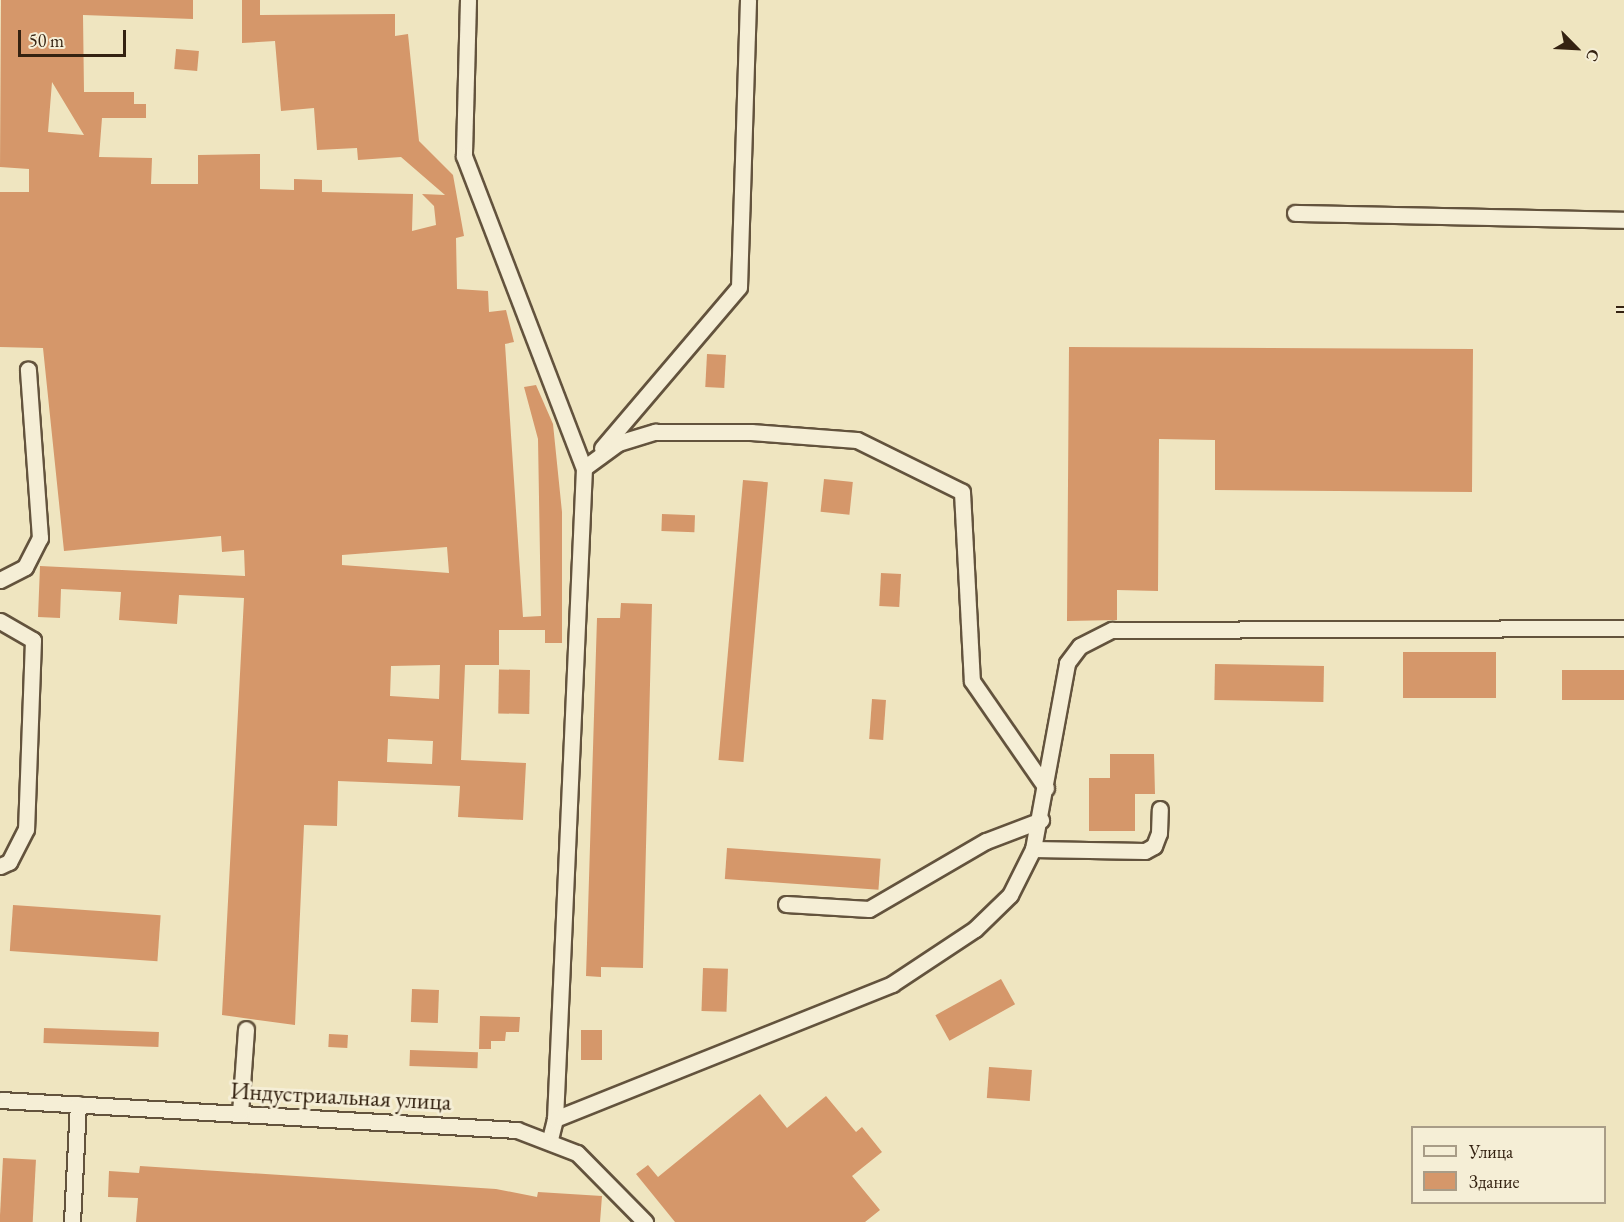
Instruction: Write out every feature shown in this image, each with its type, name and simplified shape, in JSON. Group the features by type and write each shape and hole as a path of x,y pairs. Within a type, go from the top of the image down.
{"street":[{"path":"468,0 464,156 585,468 555,1119 550,1139"},
{"path":"585,468 738,287 748,0"},
{"path":"1295,213 1624,220"},
{"path":"0,580 26,567 40,538 28,369"},
{"path":"585,468 618,442 655,432 751,432 857,440 962,492 972,681 1046,788"},
{"path":"0,621 33,640 26,829 9,861 0,866"},
{"path":"555,1119 892,984 975,929 1010,895 1033,849 1041,820 1067,663 1080,646 1112,630 1624,628"},
{"path":"1033,849 1145,851 1154,846 1159,833 1160,809"},
{"path":"786,904 869,909 986,841 1041,820"},
{"path":"240,1113 246,1029"},
{"name":"Индустриальная улица","path":"0,1100 442,1123 550,1139 577,1153 645,1222"},
{"path":"72,1222 78,1104"}],"building":[{"path":"1,0 193,0 193,19 83,15 84,92 134,92 134,104 146,104 146,118 102,118 99,157 152,158 151,184 198,184 198,155 260,154 260,189 294,190 294,179 322,180 322,192 413,194 412,231 436,225 434,206 422,194 445,195 401,157 358,160 357,148 317,150 314,108 281,111 275,41 242,43 242,0 260,0 260,15 395,14 395,36 408,34 419,141 453,175 464,236 456,238 457,289 488,291 489,312 506,310 514,342 505,344 523,617 541,616 538,439 524,387 536,385 553,424 562,512 562,643 545,643 545,630 499,630 499,665 465,665 461,760 526,763 523,820 458,817 460,786 338,781 337,826 304,825 295,1025 222,1015 244,598 179,595 177,624 119,620 121,592 61,589 60,618 38,617 40,566 245,576 244,550 222,552 221,536 64,551 43,348 0,347 0,192 29,192 29,169 0,167","holes":["52,82 84,135 48,132","447,547 449,573 342,565 342,555","440,665 439,699 390,696 391,666","388,739 433,741 432,764 387,762"]},
{"path":"176,49 199,51 197,71 174,69"},
{"path":"1069,347 1473,349 1472,492 1215,490 1215,440 1159,439 1158,591 1117,590 1117,620 1067,621"},
{"path":"707,354 726,355 724,388 705,387"},
{"path":"824,479 853,482 849,515 821,512"},
{"path":"743,480 768,482 743,762 719,760"},
{"path":"662,514 695,515 694,532 661,531"},
{"path":"881,573 901,574 899,607 879,606"},
{"path":"621,603 652,604 643,968 601,967 601,977 586,976 597,618 620,618"},
{"path":"1403,652 1496,652 1496,698 1403,698"},
{"path":"1215,664 1324,666 1323,702 1214,700"},
{"path":"499,669 530,670 529,714 498,713"},
{"path":"1562,670 1624,670 1624,700 1562,700"},
{"path":"872,699 886,700 883,740 869,739"},
{"path":"1110,754 1154,754 1155,794 1135,794 1135,831 1089,831 1089,778 1110,778"},
{"path":"727,848 881,859 878,890 725,879"},
{"path":"13,905 161,915 157,961 10,951"},
{"path":"703,968 728,969 726,1012 701,1011"},
{"path":"1001,979 1015,1004 949,1041 935,1015"},
{"path":"412,989 439,990 438,1023 411,1022"},
{"path":"480,1016 520,1017 519,1032 506,1032 505,1041 491,1041 491,1049 479,1049"},
{"path":"44,1028 159,1032 158,1047 43,1043"},
{"path":"581,1030 602,1030 602,1060 581,1060"},
{"path":"329,1034 348,1035 347,1048 328,1047"},
{"path":"410,1050 478,1052 477,1068 409,1066"},
{"path":"989,1067 1032,1070 1030,1101 987,1098"},
{"path":"760,1094 787,1128 826,1096 856,1132 862,1127 882,1152 852,1176 880,1210 865,1222 675,1222 636,1174 648,1165 658,1177"},
{"path":"3,1158 36,1160 33,1222 0,1222"},
{"path":"140,1166 496,1189 537,1197 538,1192 602,1196 600,1222 136,1222 138,1198 108,1197 109,1171 139,1173"}],"railway":[{"path":"1616,309 1624,309"}]}
